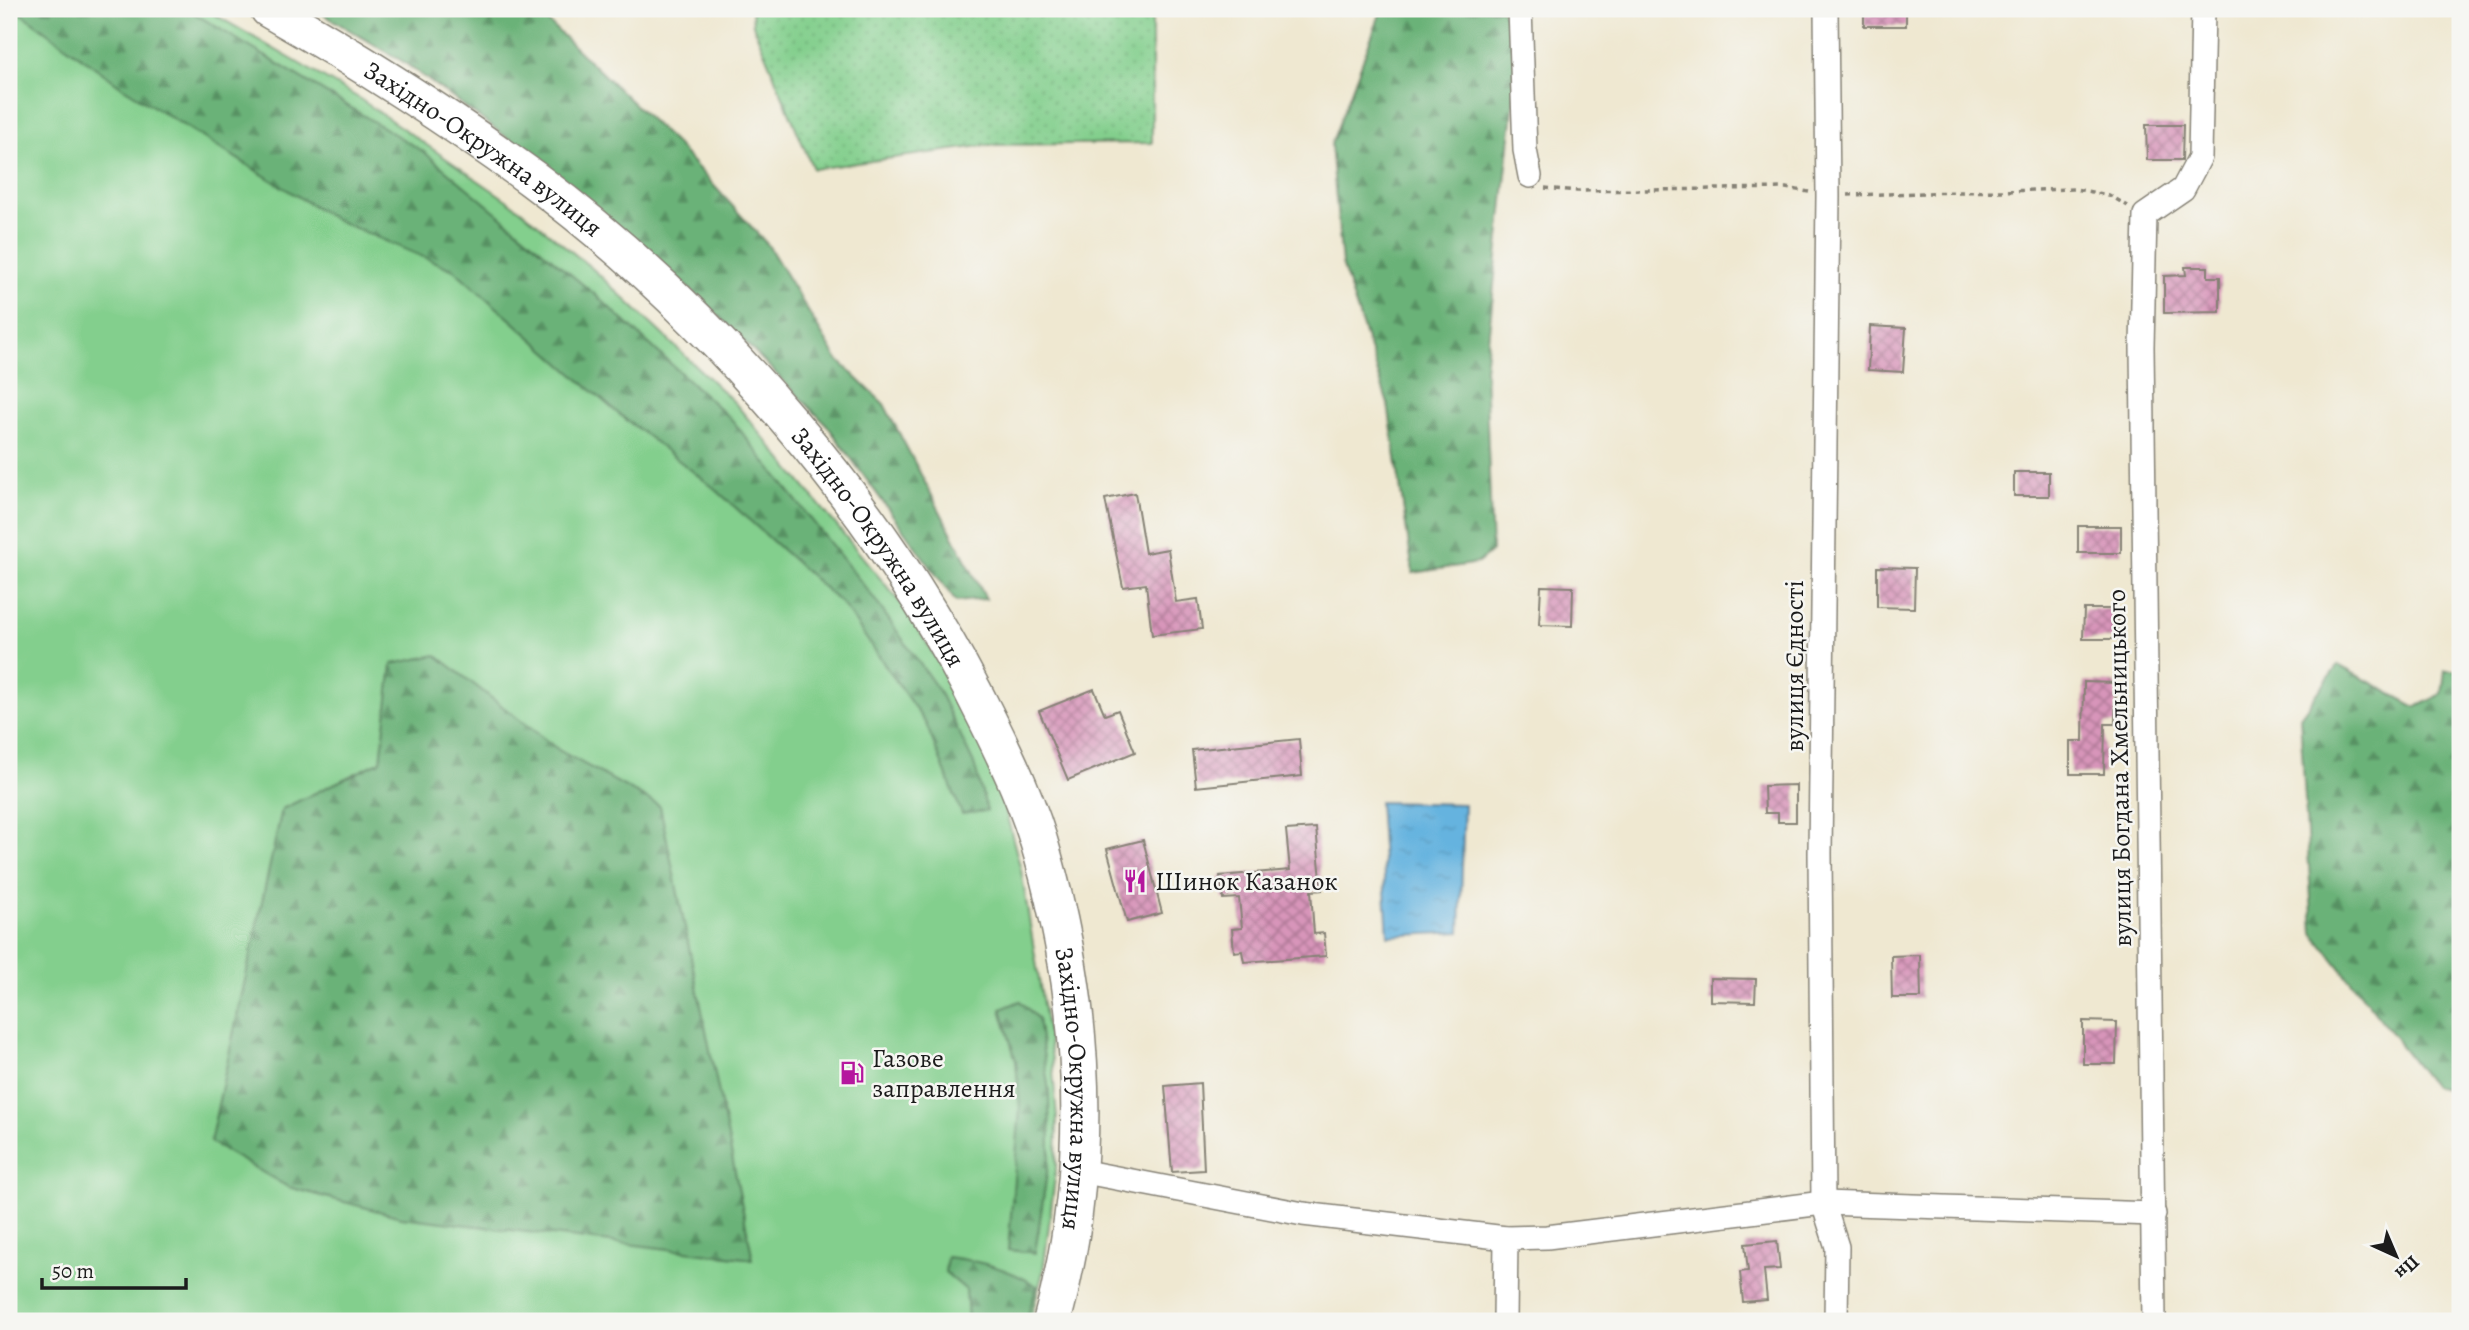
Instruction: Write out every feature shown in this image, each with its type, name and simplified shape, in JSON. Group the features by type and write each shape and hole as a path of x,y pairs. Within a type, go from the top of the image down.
{"main road":[{"name":"Західно-Окружна вулиця","path":"269,9 364,64 453,124 535,181 605,238 684,310 760,388 805,441 918,594 971,685 1014,773 1043,856 1064,954 1077,1046 1082,1114 1080,1171 1068,1265 1052,1321"}],"street":[{"path":"1520,9 1525,150 1530,176"},
{"name":"вулиця Єдності","path":"1826,9 1828,196 1821,840 1823,1203 1837,1247 1836,1321"},
{"path":"2145,215 2183,189 2200,157 2203,9"},
{"name":"вулиця Богдана Хмельницького","path":"2145,215 2143,388 2154,1321"},
{"path":"1080,1171 1303,1214 1506,1238 1547,1237 1823,1203 2154,1214"},
{"path":"1505,1321 1506,1238"}],"path":[{"path":"1530,176 1547,189 1557,190 1787,188 1828,196 2075,189 2109,195 2145,215"}],"green space":[{"path":"9,9 205,9 357,97 521,210 594,270 735,403 904,607 961,697 999,786 1021,870 1052,1059 1057,1118 1056,1170 1043,1272 1030,1321 9,1321"},
{"path":"15,9 187,9 424,152 598,297 732,420 873,597 939,691 974,764 987,811 962,814 926,724 843,605 714,488 615,411 454,270 334,219 122,87"},
{"path":"314,9 537,11 676,144 768,245 837,359 884,404 986,599 956,602 826,424 708,305 546,166 402,61"},
{"path":"752,9 1152,9 1152,143 988,145 813,169 753,25"},
{"path":"1382,9 1501,9 1516,39 1515,90 1485,369 1492,551 1478,563 1413,573 1388,404 1342,264 1331,145"},
{"path":"436,655 560,751 660,806 753,1259 401,1217 288,1187 210,1142 282,809 381,761 392,664"},
{"path":"2338,665 2416,707 2442,694 2445,670 2460,670 2460,1093 2433,1086 2313,933 2300,717"},
{"path":"1020,1001 1038,1019 1049,1091 1050,1153 1035,1253 1008,1250 1020,1109 1016,1061 1001,1009"},
{"path":"947,1257 993,1266 1037,1286 1026,1321 968,1321 966,1290 945,1272"}],"water":[{"path":"1379,802 1464,804 1460,932 1388,936"}],"building":[{"path":"1864,9 1906,9 1906,26 1864,26"},
{"path":"2146,125 2183,125 2182,160 2147,160"},
{"path":"2185,267 2208,267 2208,277 2220,277 2220,312 2164,313 2164,276 2186,275"},
{"path":"1870,326 1906,328 1903,372 1868,370"},
{"path":"2014,472 2049,472 2049,496 2014,496"},
{"path":"1135,493 1145,553 1168,549 1176,602 1198,599 1202,629 1152,635 1146,584 1123,587 1105,499"},
{"path":"2078,526 2121,526 2121,553 2078,553"},
{"path":"1877,567 1915,568 1914,608 1877,607"},
{"path":"1541,586 1573,587 1572,626 1539,625"},
{"path":"2084,609 2118,609 2118,639 2083,639"},
{"path":"2084,682 2116,683 2115,724 2105,724 2104,774 2070,774 2070,741 2083,741"},
{"path":"1094,689 1105,715 1118,710 1135,752 1068,780 1039,711"},
{"path":"1299,739 1302,776 1196,787 1192,750"},
{"path":"1796,785 1796,822 1778,822 1778,813 1765,813 1764,786"},
{"path":"1316,828 1322,890 1311,891 1314,934 1324,933 1326,956 1244,962 1242,951 1234,952 1232,929 1242,928 1239,898 1223,899 1220,876 1290,870 1286,830"},
{"path":"1143,840 1162,913 1127,922 1107,849"},
{"path":"1920,955 1921,998 1892,998 1891,956"},
{"path":"1710,978 1756,979 1755,1002 1710,1001"},
{"path":"2083,1021 2117,1022 2116,1064 2083,1064"},
{"path":"1200,1083 1204,1170 1172,1172 1165,1086"},
{"path":"1777,1241 1780,1269 1764,1270 1767,1300 1743,1302 1740,1272 1748,1271 1745,1244"}],"place":[{"name":"Шинок Казанок","path":"1135,881"},
{"name":"Газове заправлення","path":"852,1073"}]}
